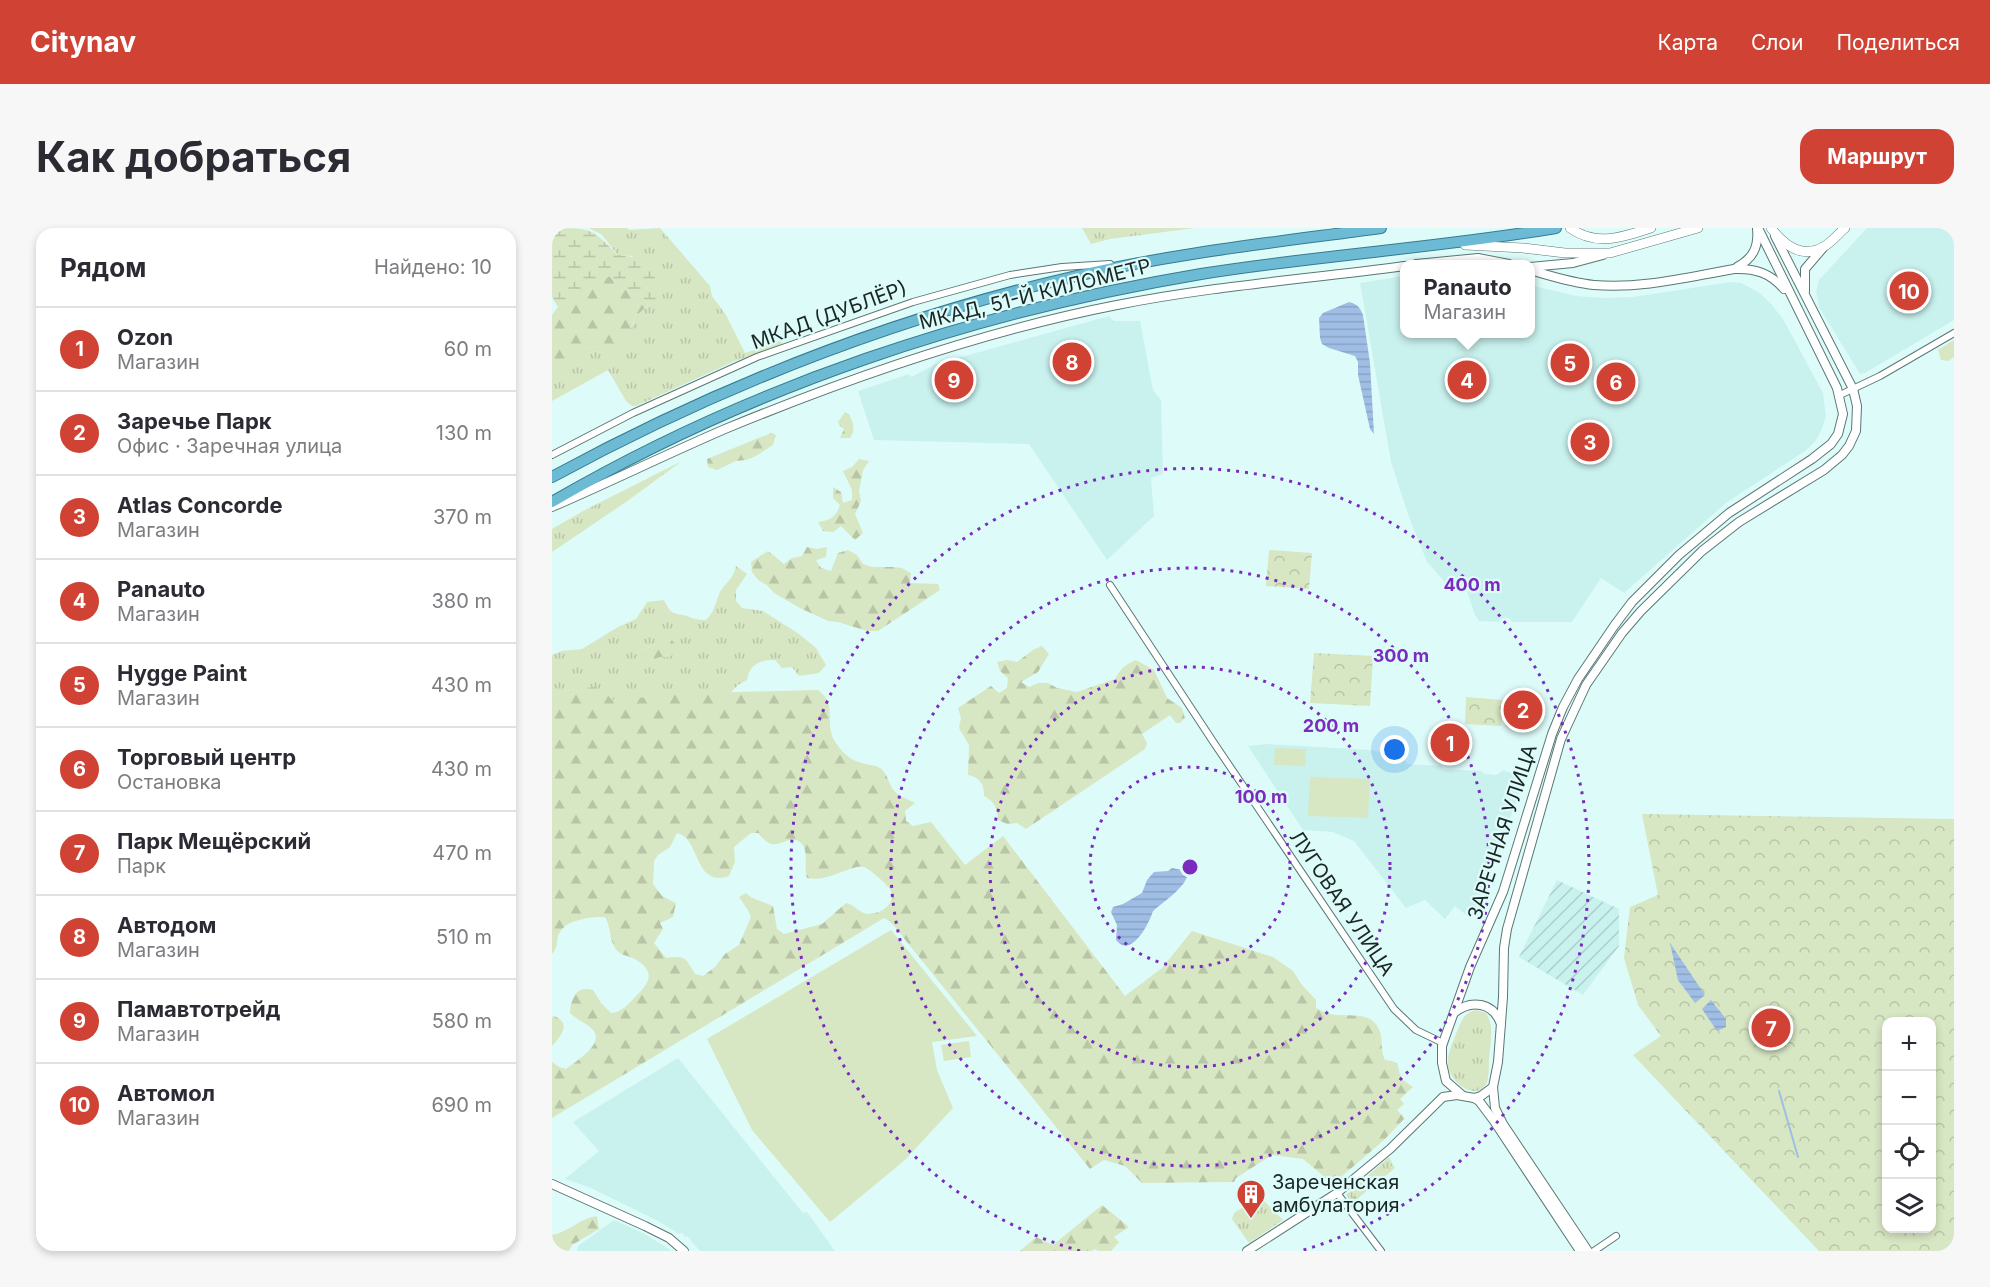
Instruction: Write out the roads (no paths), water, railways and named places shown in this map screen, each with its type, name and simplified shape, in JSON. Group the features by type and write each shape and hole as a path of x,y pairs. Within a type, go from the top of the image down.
{"highway":[{"name":"МКАД, 51-Й КИЛОМЕТР","path":"552,477 618,441 772,372 917,320 1035,286 1135,263 1199,252 1382,228"},
{"name":"МКАД, 51-Й КИЛОМЕТР","path":"552,502 604,471 699,424 806,381 961,328 1053,304 1181,278 1274,264 1444,245 1556,228"}],"main road":[{"path":"1569,228 1589,238 1604,240 1651,228"},
{"path":"1444,245 1523,248 1565,253 1610,253 1698,228"},
{"path":"1772,229 1794,249 1807,252 1824,247 1845,228"}],"street":[{"path":"1734,269 1752,257 1757,243 1757,228"},
{"path":"1757,228 1840,395 1954,333"},
{"name":"ЗАРЕЧНАЯ УЛИЦА","path":"1493,1087 1498,1062 1507,928 1561,739 1586,685 1622,633 1688,564 1739,522 1824,470 1849,446 1856,431 1857,415 1853,389 1772,229"},
{"path":"1809,303 1804,287 1806,269 1809,262 1824,247"},
{"path":"1535,267 1573,263 1610,253"},
{"path":"1457,260 1478,258 1488,260"},
{"name":"МКАД (ДУБЛЁР)","path":"552,455 633,413 757,357 913,302 1028,272 1062,267 1135,263"},
{"path":"552,507 661,457 807,396 966,343 1117,305 1198,292 1400,267"},
{"path":"1535,269 1592,285 1650,284 1746,268 1769,275 1792,298"},
{"name":"ЗАРЕЧНАЯ УЛИЦА","path":"1446,1081 1442,1063 1443,1043 1470,967 1503,892 1552,734 1578,679 1632,602 1679,555 1729,513 1823,452 1838,434 1842,422 1840,395"},
{"name":"ЛУГОВАЯ УЛИЦА","path":"1110,585 1217,749 1394,1009 1416,1030 1443,1043"},
{"path":"1454,1013 1465,1006 1481,1004 1494,1012 1501,1025"},
{"path":"1437,1102 1446,1081 1461,1095"},
{"path":"1474,1098 1482,1096 1493,1087"},
{"path":"1493,1087 1495,1107 1503,1124 1588,1251"},
{"path":"1247,1251 1336,1193 1390,1149 1443,1097 1461,1095 1479,1101 1580,1251"},
{"path":"552,1184 669,1238 684,1251"},
{"path":"1336,1193 1381,1251"},
{"path":"1594,1251 1616,1236"}],"waterway":[{"path":"1779,1091 1798,1157"}],"place":[{"name":"Автомол","path":"1909,291"},
{"name":"Автодом","path":"1072,362"},
{"name":"Hygge Paint","path":"1570,363"},
{"name":"Памавтотрейд","path":"954,380"},
{"name":"Panauto","path":"1467,380"},
{"name":"Торговый центр","path":"1616,382"},
{"name":"Atlas Concorde","path":"1590,442"},
{"name":"Заречье Парк","path":"1523,710"},
{"name":"Ozon","path":"1450,743"},
{"name":"Парк Мещёрский","path":"1771,1028"},
{"name":"Зареченская амбулатория","path":"1251,1220"}]}
